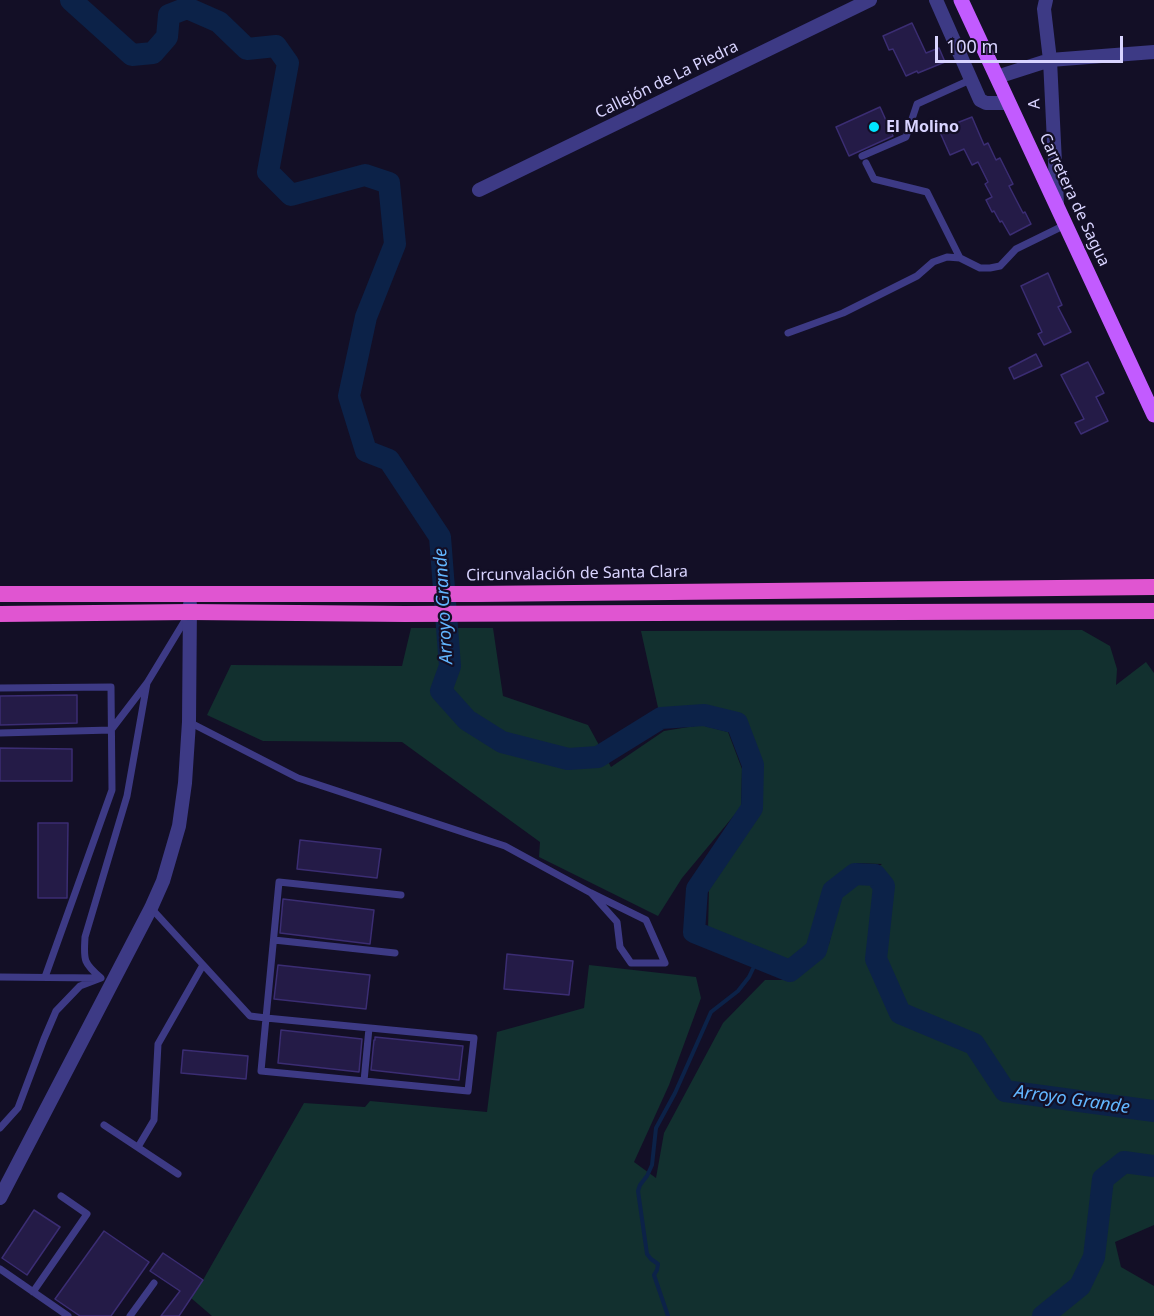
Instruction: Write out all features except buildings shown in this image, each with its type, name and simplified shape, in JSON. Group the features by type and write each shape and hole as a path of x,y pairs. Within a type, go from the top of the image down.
{"highway":[{"name":"Circunvalación de Santa Clara","path":"0,594 477,594 1151,585"},
{"path":"0,614 1154,612"}],"main road":[{"name":"Carretera de Sagua","path":"961,0 1154,415"}],"street":[{"name":"Callejón de La Piedra","path":"479,190 870,0"},
{"path":"936,0 980,100 986,103 1009,103"},
{"name":"A","path":"1046,0 1044,9 1050,60 1057,207"},
{"path":"997,77 1050,60 1154,52"},
{"path":"0,1198 108,978 151,908 163,881 179,826 185,783 189,722 189,593"}],"lane":[{"path":"960,258 927,192 874,179 864,160 906,137 917,104 970,80"},
{"path":"788,333 843,313 917,276 933,262 947,257 960,258 980,268 1000,266 1016,249 1065,225"},
{"path":"111,730 147,683 190,612"},
{"path":"108,978 91,970 84,958 85,937 127,796 147,683"},
{"path":"0,688 111,687 112,790 45,977"},
{"path":"189,722 298,778 505,846 646,921 665,963 631,963 620,947 617,922 591,893"},
{"path":"0,733 111,730"},
{"path":"151,908 250,1016 266,1018 474,1038 468,1091 261,1071 266,1018 274,940 279,882 401,895"},
{"path":"274,940 395,953"},
{"path":"138,1147 154,1120 158,1044 203,965"},
{"path":"0,977 108,978"},
{"path":"0,1128 18,1108 56,1011 80,986 108,978"},
{"path":"364,1081 369,1028"},
{"path":"104,1125 178,1174"},
{"path":"33,1292 87,1214 61,1196"},
{"path":"0,1269 68,1316"},
{"path":"130,1316 154,1283"}],"green space":[{"path":"411,628 493,628 503,696 588,725 611,767 664,731 701,725 728,732 742,769 741,807 682,878 658,916 539,857 540,842 402,742 263,741 207,715 231,665 402,666"},
{"path":"1082,630 1110,646 1117,669 1116,685 1146,662 1154,673 1154,1225 1115,1242 1121,1267 1154,1286 1154,1316 212,1316 191,1298 304,1103 365,1107 370,1101 487,1112 497,1032 584,1008 589,965 696,977 701,998 669,1085 634,1162 656,1178 664,1133 723,1023 765,980 793,980 829,944 841,895 882,864 855,863 830,883 809,945 787,962 708,930 709,890 759,813 760,767 745,720 702,708 659,712 641,631"}],"waterway":[{"name":"Arroyo Grande","path":"71,0 132,55 153,53 167,37 169,15 187,8 219,22 247,49 276,46 288,63 268,172 291,195 365,175 389,183 395,244 366,317 349,396 366,451 389,460 440,537 450,666 441,691 467,720 502,742 568,759 598,757 661,718 704,715 737,723 753,765 752,808 697,889 694,932 790,971 816,950 833,891 855,874 875,875 884,886 876,959 900,1013 974,1044 1005,1091 1154,1111"},
{"path":"668,1316 654,1275 658,1264 647,1254 638,1191 652,1165 656,1128 675,1093 711,1012 738,991 749,977 758,958"},
{"name":"Arroyo Grande","path":"1043,1316 1080,1286 1094,1257 1103,1179 1124,1162 1154,1166"}],"place":[{"name":"El Molino","path":"874,127"}]}
